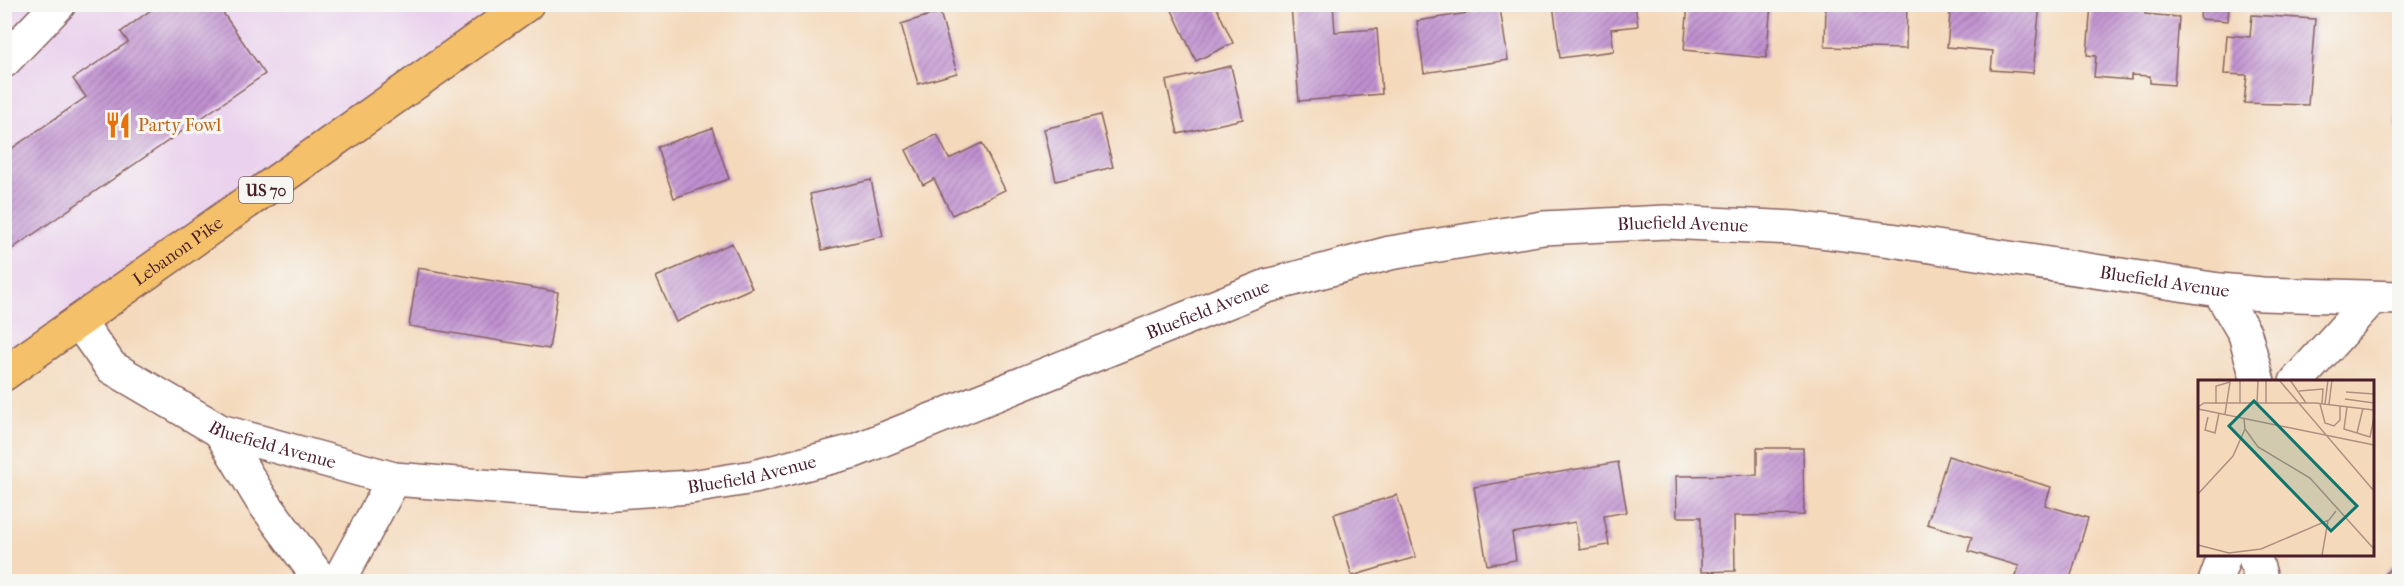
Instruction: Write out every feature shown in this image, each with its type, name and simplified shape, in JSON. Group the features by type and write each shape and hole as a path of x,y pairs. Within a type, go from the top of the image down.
{"main road":[{"name":"Lebanon Pike","path":"4,374 527,4"}],"street":[{"path":"4,61 59,4"},
{"name":"Bluefield Avenue","path":"79,322 111,367 220,430 394,479 584,494 692,487 754,477 854,451 1267,286 1390,253 1543,228 1666,222 1795,228 1891,240 2219,290 2262,294 2386,298"},
{"path":"2219,290 2245,334 2257,380"},
{"path":"2298,380 2386,298"},
{"path":"220,430 261,499 322,582"},
{"path":"338,582 394,479"},
{"path":"2215,582 2225,556"},
{"path":"2254,556 2262,582"}],"shaded area":[{"path":"5,5 527,5 5,374"}],"building":[{"name":"Party Fowl","path":"159,4 217,4 265,74 9,251 4,241 4,154 86,97 73,79 128,42 121,32"},
{"path":"1169,4 1215,4 1233,43 1196,61"},
{"path":"1333,4 1335,32 1377,29 1382,94 1299,101 1291,6"},
{"path":"1553,4 1635,4 1638,26 1611,29 1614,51 1560,58"},
{"path":"1688,4 1771,4 1766,58 1684,50"},
{"path":"1826,4 1907,4 1906,49 1825,47"},
{"path":"1951,4 2040,4 2033,73 1991,70 1993,51 1947,47"},
{"path":"2091,4 2146,4 2145,14 2179,17 2174,85 2150,83 2150,76 2131,75 2131,80 2094,77 2096,56 2087,55"},
{"path":"2201,4 2229,4 2228,21 2200,19"},
{"path":"1500,8 1508,60 1424,73 1417,21"},
{"path":"940,12 957,73 918,84 901,24"},
{"path":"2252,15 2315,19 2308,105 2244,103 2247,75 2224,74 2227,35 2250,37"},
{"path":"1231,66 1243,119 1178,134 1166,81"},
{"path":"2400,66 2400,127 2396,127 2395,67"},
{"path":"1100,115 1113,167 1056,181 1044,129"},
{"path":"712,128 729,179 674,198 657,147"},
{"path":"937,134 949,159 982,143 1005,190 952,215 934,179 923,185 906,150"},
{"path":"871,180 883,236 822,250 810,194"},
{"path":"732,243 752,288 676,322 656,277"},
{"path":"418,268 558,292 549,349 409,326"},
{"path":"1757,448 1803,448 1804,515 1734,516 1735,571 1701,572 1701,517 1677,517 1676,476 1757,475"},
{"path":"1948,456 2051,487 2045,505 2088,518 2069,582 2014,582 2019,566 1968,551 1972,537 1927,524"},
{"path":"1618,462 1627,512 1604,516 1609,545 1580,550 1575,522 1512,533 1516,560 1487,565 1474,487"},
{"path":"1397,495 1416,557 1352,576 1334,514"},
{"path":"2400,559 2400,582 2389,582 2383,576"}],"place":[{"name":"Party Fowl","path":"118,125"}]}
